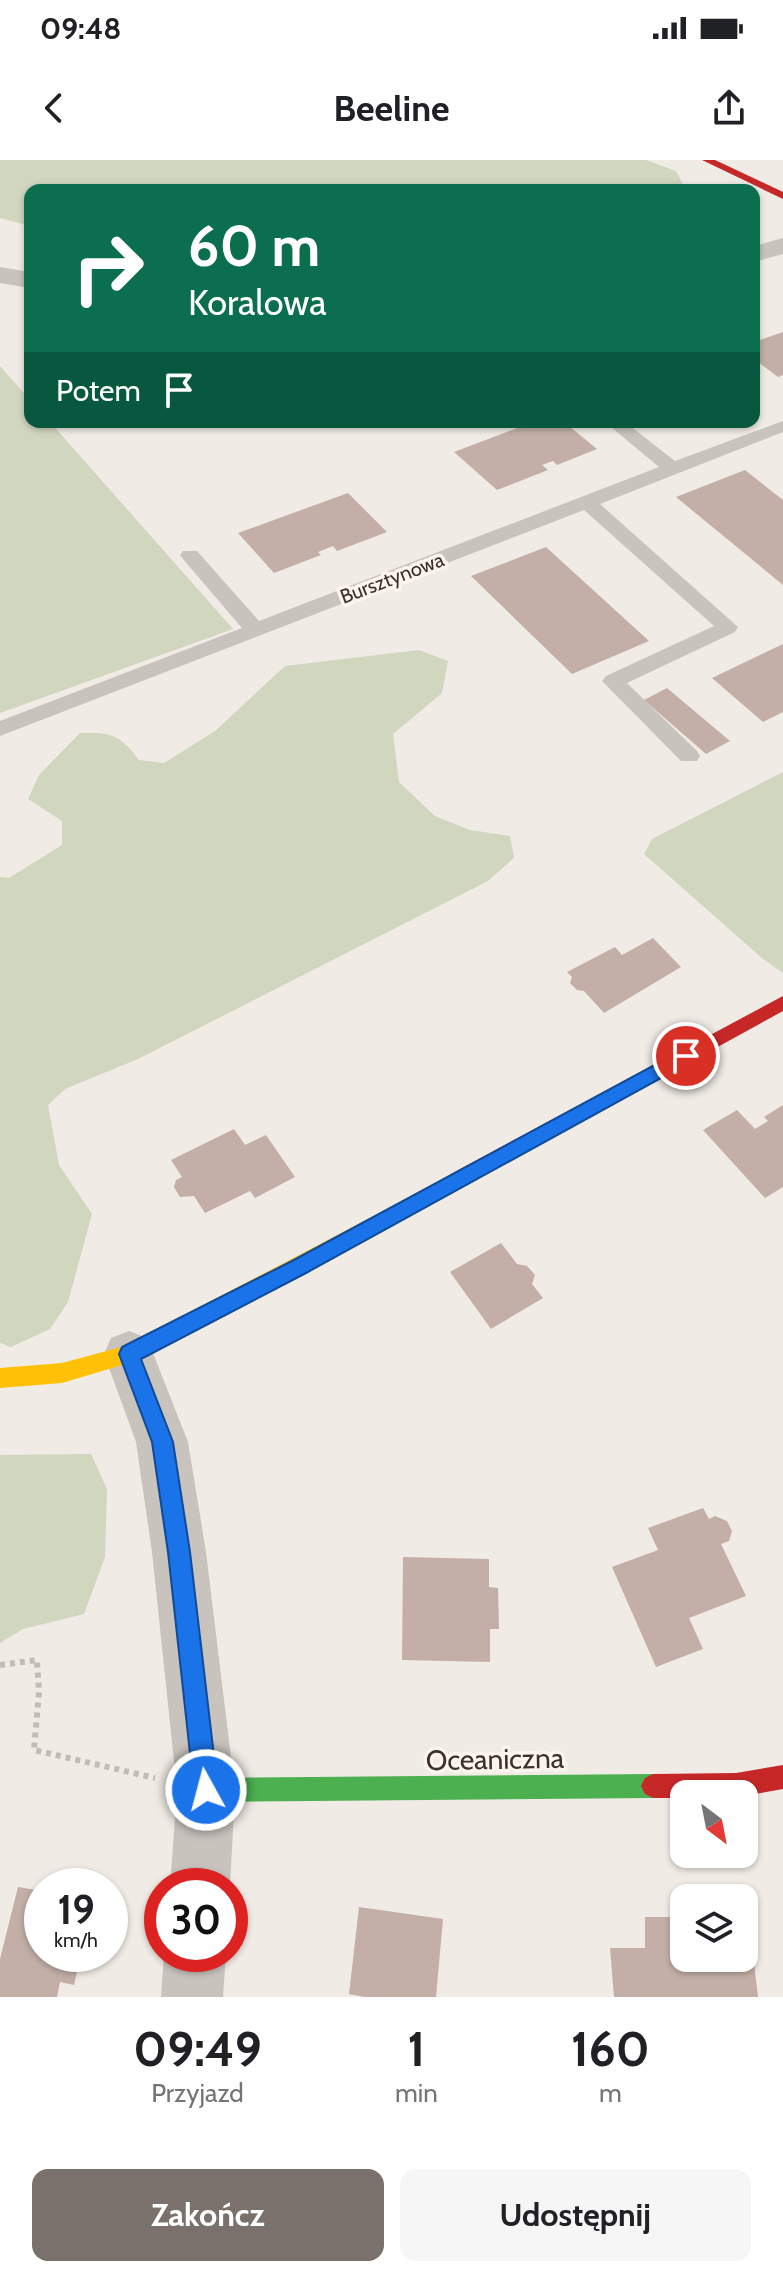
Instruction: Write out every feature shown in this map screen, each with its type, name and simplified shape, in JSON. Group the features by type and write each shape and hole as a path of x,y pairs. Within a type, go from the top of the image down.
{"street":[{"path":"707,160 758,184"},
{"path":"760,185 783,196"},
{"path":"760,252 783,246"},
{"path":"0,275 24,279"},
{"path":"0,297 24,296"},
{"path":"0,1378 62,1373 129,1354 299,1267 783,1003"},
{"path":"129,1354 162,1442 179,1552 206,1790 201,1868"},
{"name":"Oceaniczna","path":"206,1790 736,1785 783,1777"},
{"path":"192,1997 194,1972"}],"lane":[{"name":"Bursztynowa","path":"0,729 783,426"},
{"path":"622,428 672,468"},
{"path":"586,501 728,627 613,681 689,756"},
{"path":"190,555 256,631"}],"path":[{"path":"0,1665 37,1660 39,1692 34,1750 206,1790"}],"green space":[{"path":"0,160 646,160 676,171 683,184 24,184 24,224 0,218"},
{"path":"0,366 24,393 24,428 55,428 233,629 0,713"},
{"path":"419,650 448,661 442,693 393,734 399,782 435,816 470,830 510,836 514,858 488,881 138,1059 65,1089 48,1105 59,1165 92,1214 68,1302 50,1329 11,1347 0,1343 0,877 9,878 62,845 62,821 28,799 39,775 80,733 114,737 139,760 164,763 215,731 285,666"},
{"path":"783,772 783,973 644,854 652,839"},
{"path":"91,1454 107,1489 105,1557 84,1614 23,1629 0,1643 0,1455"}],"building":[{"path":"783,332 783,375 778,377 760,364 760,340"},
{"path":"517,428 571,428 597,449 557,465 553,461 542,465 548,470 497,490 454,452"},
{"path":"745,470 783,500 783,585 676,497"},
{"path":"348,493 387,532 337,551 333,546 318,552 321,555 274,573 238,533"},
{"path":"546,547 649,641 572,674 471,576"},
{"path":"783,644 783,712 763,722 712,678"},
{"path":"667,688 730,741 706,754 644,700"},
{"path":"653,938 681,967 604,1013 584,991 577,990 570,983 572,977 567,972 615,947 622,955"},
{"path":"783,1105 783,1187 765,1198 703,1130 737,1110 755,1129 768,1121 764,1117"},
{"path":"234,1129 245,1145 266,1135 295,1177 255,1198 250,1191 205,1213 194,1196 180,1197 174,1187 176,1180 182,1177 171,1160"},
{"path":"501,1243 517,1264 527,1266 535,1275 532,1284 543,1298 491,1329 450,1272"},
{"path":"703,1508 709,1519 715,1516 727,1521 732,1531 729,1541 721,1544 746,1596 689,1618 703,1649 656,1667 612,1567 658,1550 648,1528"},
{"path":"403,1557 489,1559 489,1587 498,1588 499,1629 490,1629 490,1662 402,1660"},
{"path":"18,1887 24,1888 24,1972 77,1972 74,1985 60,1982 57,1997 0,1997 0,1959"},
{"path":"359,1907 443,1919 436,1997 365,1997 349,1994"},
{"path":"645,1917 670,1917 670,1972 755,1972 758,1997 614,1997 610,1948 645,1948"}],"traffic: fast":[{"path":"206,1790 653,1786"}],"traffic: slow":[{"path":"0,1378 62,1373 129,1354 299,1267 458,1180"}],"traffic: jam":[{"path":"707,160 758,184"},
{"path":"760,185 783,196"},
{"path":"458,1180 783,1003"},
{"path":"653,1786 736,1785 783,1777"}],"route":[{"path":"206,1790 179,1552 162,1442 129,1354 201,1320 686,1056"}]}
